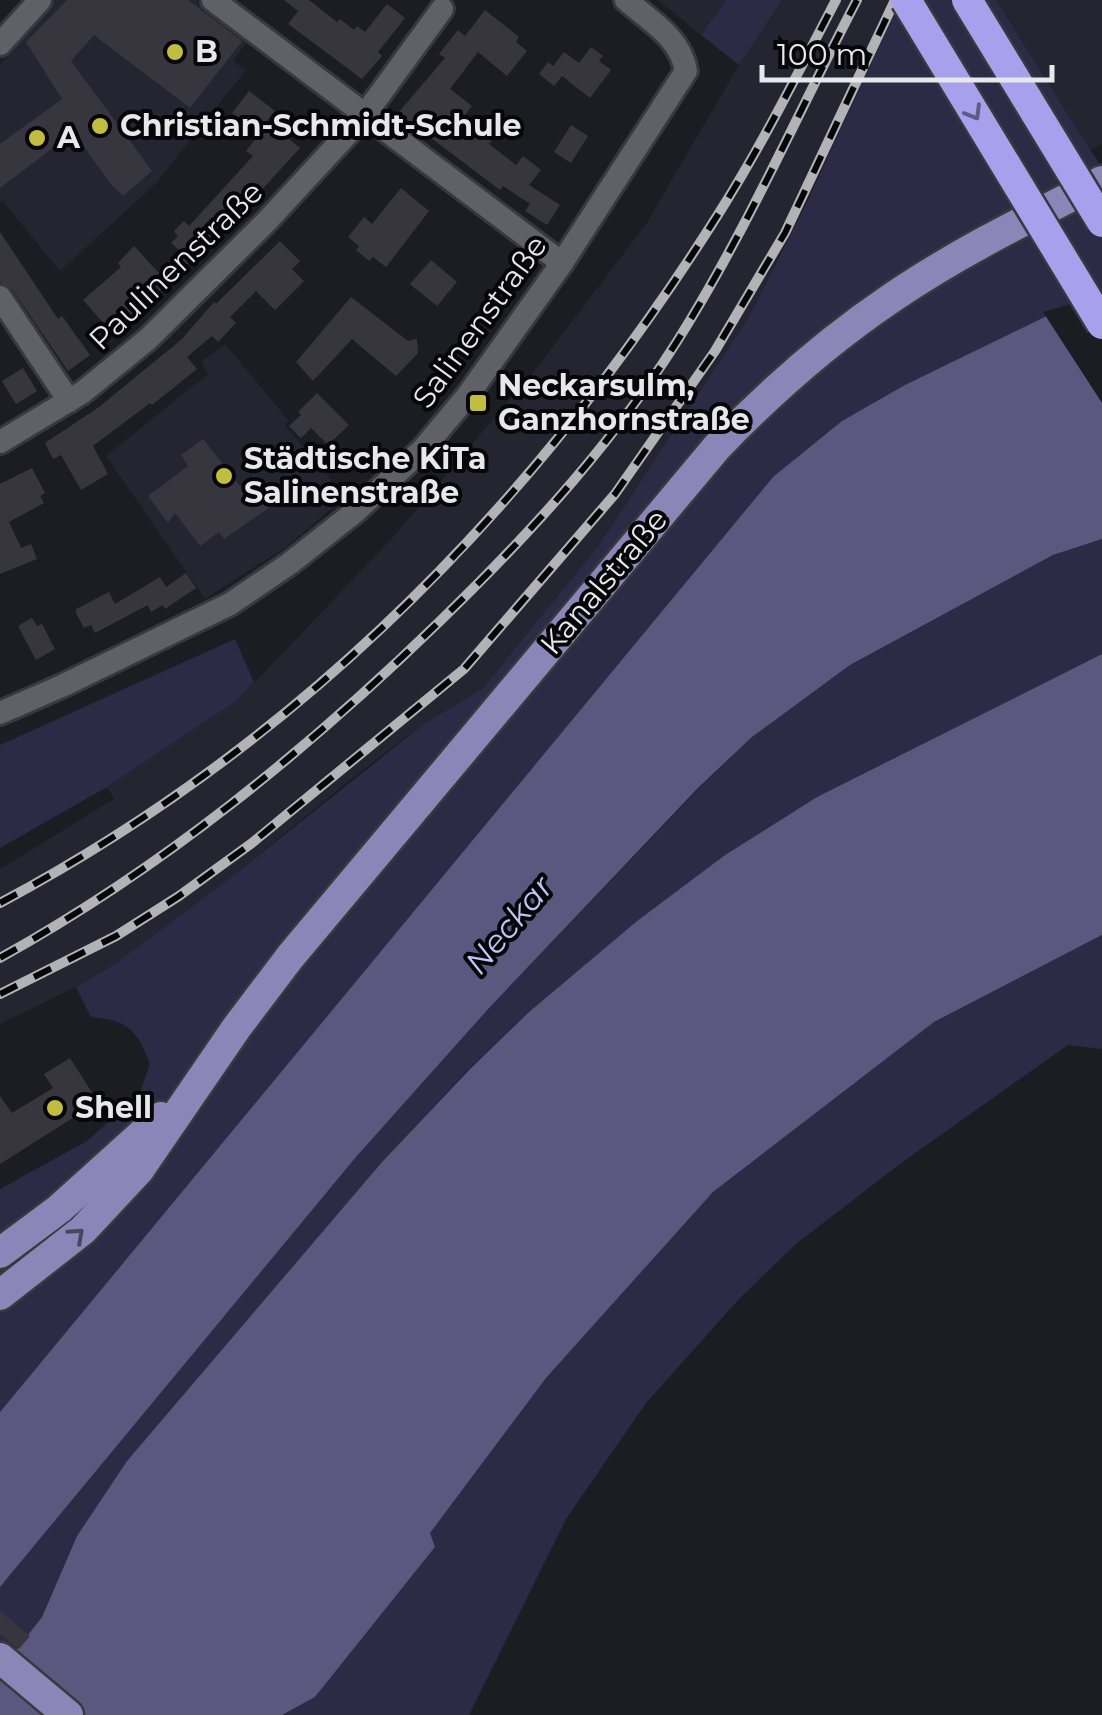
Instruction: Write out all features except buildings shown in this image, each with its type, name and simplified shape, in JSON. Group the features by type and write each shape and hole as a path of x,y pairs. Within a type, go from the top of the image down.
{"highway":[{"path":"906,0 1102,324"},
{"path":"967,0 1102,222"}],"main road":[{"name":"Kanalstraße","path":"0,1295 83,1230 128,1182 290,958 717,446 762,400 893,296 989,238 1102,181"},
{"name":"Kanalstraße","path":"0,1252 59,1209 197,1084"},
{"path":"0,1658 68,1715"}],"street":[{"path":"0,44 40,0"},
{"path":"213,0 562,263"},
{"name":"Salinenstraße","path":"0,713 230,604 356,512 423,449 468,395 562,263 686,71 684,57 674,41 626,0"},
{"name":"Paulinenstraße","path":"0,442 68,401 148,339 267,221 364,116 442,9"},
{"path":"0,297 68,401"}],"shaded area":[{"name":"Christian-Schmidt-Schule","path":"54,0 196,0 248,40 233,61 246,70 156,183 60,271 0,202 0,65"},
{"path":"658,0 726,0 701,35"},
{"path":"726,0 782,0 739,65 701,35"},
{"path":"782,0 906,0 750,315 599,545 482,689 425,723 229,879 113,965 0,1024 0,869 114,799 107,787 238,700 394,536 536,369 646,224 739,65"},
{"path":"901,0 996,0 1102,168 1102,300 773,477 0,1412 0,1189 87,1141 139,1095 150,1064 130,1029 91,1017 76,987 113,965 229,879 425,723 482,689 599,545 750,315"},
{"path":"996,0 1102,0 1102,144 1091,150"},
{"name":"Städtische KiTa Salinenstraße","path":"225,344 345,497 286,547 205,599 106,456 208,374 201,362"},
{"path":"1102,539 1102,654 817,797 725,855 637,921 529,1012 469,1069 382,1162 127,1461 77,1536 42,1617 0,1671 0,1587 356,1157 490,1007 699,788 752,737 850,665 1053,555"},
{"path":"235,639 254,682 238,700 107,787 0,848 0,745"},
{"path":"1102,935 1102,1049 1068,1045 904,1161 797,1243 739,1299 646,1403 566,1519 469,1715 282,1715 315,1697 435,1547 429,1533 546,1378 713,1192 934,1022"}],"water":[{"name":"Neckar","path":"1102,300 1102,539 1053,555 850,665 752,737 698,788 490,1007 356,1157 0,1587 0,1412 773,477 842,421 905,385 1051,314"},
{"path":"1102,654 1102,935 934,1022 713,1192 546,1378 430,1533 435,1547 315,1697 282,1715 0,1715 0,1671 42,1617 77,1536 127,1461 382,1162 529,1012 637,921 725,855 817,797"}],"pier":[{"path":"1102,295 1102,403 1043,312"}],"railway":[{"path":"0,903 111,839 215,767 313,690 405,606 492,516 573,420 648,319 719,213 836,0"},
{"path":"0,958 118,886 284,762 388,671 541,518 634,404 689,322 755,203 857,0"},
{"path":"0,994 116,936 179,896 252,843 464,669 615,494 715,351 785,233 895,0"}],"place":[{"name":"B","path":"175,52"},
{"name":"Christian-Schmidt-Schule","path":"100,126"},
{"name":"A","path":"37,138"},
{"name":"Neckarsulm, Ganzhornstraße","path":"478,403"},
{"name":"Städtische KiTa Salinenstraße","path":"224,476"},
{"name":"Shell","path":"55,1108"}]}
